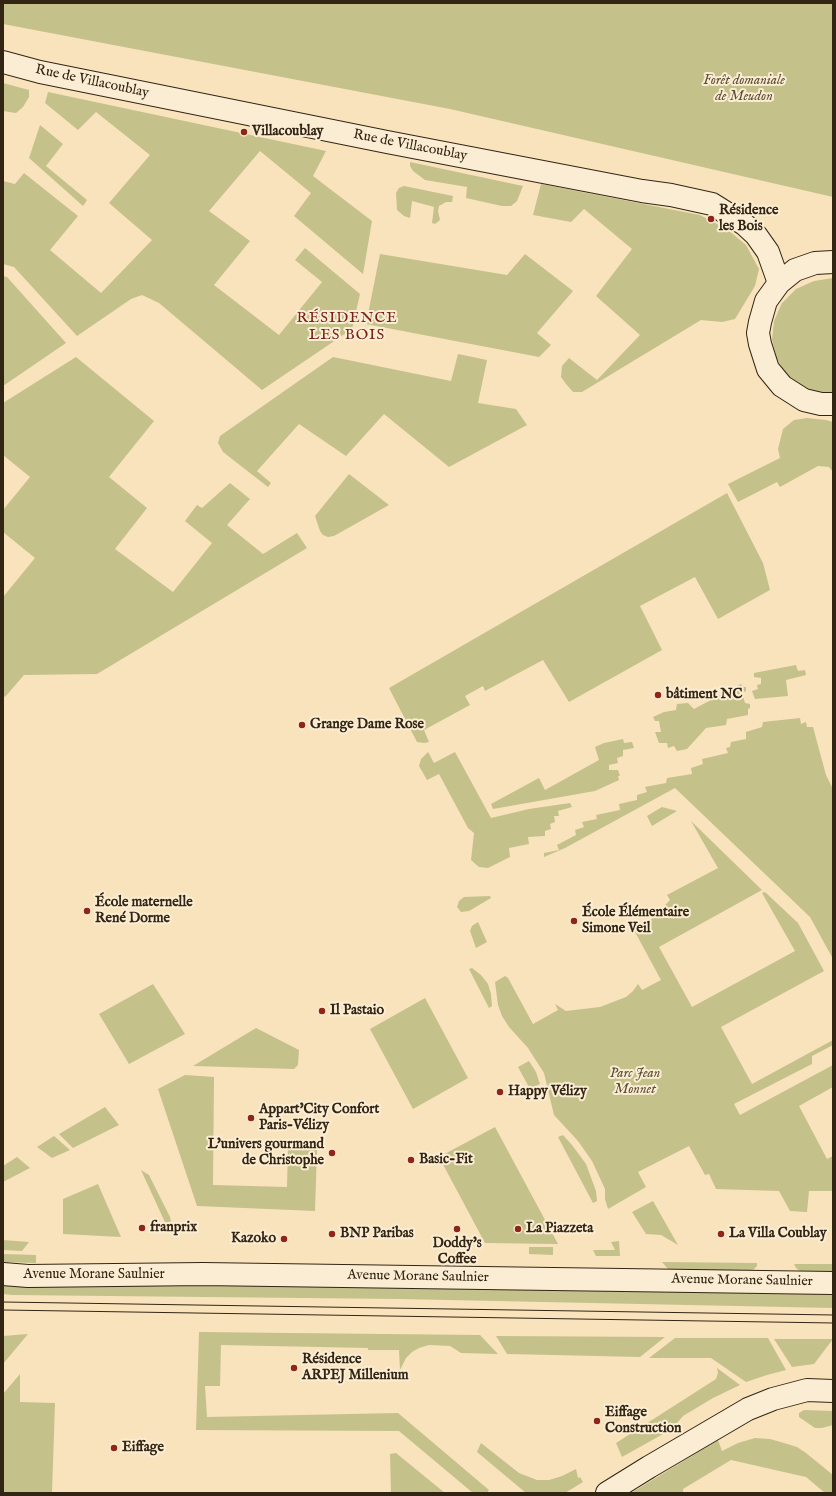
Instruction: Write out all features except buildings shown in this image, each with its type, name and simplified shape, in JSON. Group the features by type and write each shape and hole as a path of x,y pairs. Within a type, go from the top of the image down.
{"main road":[{"name":"Rue de Villacoublay","path":"3,62 40,72 387,142 712,204 744,224 756,235 768,252 779,283"},
{"path":"833,262 815,263 795,270 779,283 766,301 758,333 768,369 782,386 804,400 821,404 833,404"},
{"name":"Avenue Morane Saulnier","path":"3,1274 28,1276 203,1274 833,1283"},
{"path":"607,1493 648,1467 748,1409 773,1399 807,1390 833,1391"}],"green space":[{"name":"Forêt domaniale de Meudon","path":"3,3 833,3 833,197 450,109 3,24"},
{"path":"3,83 29,90 29,97 23,107 16,113 3,111"},
{"path":"48,92 326,151 313,176 372,221 363,274 294,216 311,193 260,151 209,211 250,241 214,285 279,335 322,282 295,260 305,248 360,294 352,329 262,390 159,303 142,295 131,299 77,336 14,267 3,264 3,181 15,184 24,173 78,216 50,250 101,293 152,240 109,203 150,155 96,112 78,130 45,103"},
{"path":"40,125 63,144 46,166 87,200 83,206 29,158"},
{"path":"410,162 523,186 517,201 511,206 502,206 466,198 467,187 425,180 413,171 410,166"},
{"path":"541,184 700,215 728,230 746,245 759,269 755,286 735,319 722,322 701,320 582,392 573,392 561,377 562,366 569,358 597,380 640,335 596,296 632,249 584,209 571,222 533,215"},
{"path":"404,186 453,196 452,202 446,202 439,206 438,211 440,220 435,224 432,223 434,207 412,201 410,218 404,216 397,210 396,193 399,188"},
{"path":"380,254 507,275 525,254 573,291 537,333 551,345 539,357 366,324"},
{"path":"3,276 7,277 66,343 3,386"},
{"path":"833,278 833,394 821,394 802,388 787,376 777,359 772,340 774,321 782,303 796,289 814,281"},
{"path":"458,354 487,360 478,403 516,409 527,425 449,467 384,414 346,456 299,424 257,471 271,483 268,487 223,452 218,443 220,436 333,357 451,381"},
{"path":"76,357 154,421 109,477 147,508 115,549 173,592 212,543 185,521 197,505 202,508 230,483 250,499 227,525 263,554 297,533 307,548 97,674 24,675 5,697 3,695 3,597 35,558 3,532 3,510 30,477 3,455 3,403"},
{"path":"807,418 833,422 833,472 829,467 818,466 780,487 777,482 738,502 728,484 780,458 778,449 783,429 794,420"},
{"path":"349,474 389,505 334,536 328,537 323,535 320,531 315,516"},
{"path":"727,493 763,563 770,590 718,619 695,577 640,606 662,650 569,702 543,660 485,691 483,686 465,696 470,705 424,730 429,742 417,742 389,688"},
{"path":"796,665 798,671 805,670 806,675 786,680 788,696 755,699 752,691 758,689 757,685 761,684 761,678 754,677 754,673"},
{"path":"741,684 743,687 746,687 746,691 742,693 745,703 750,704 748,715 727,719 726,725 706,728 687,749 677,751 674,746 668,748 667,743 659,743 655,732 661,732 659,721 655,721 653,717 664,712 676,710 677,704 688,703 694,709"},
{"path":"800,718 801,724 806,722 807,727 813,727 826,775 833,789 833,959 810,917 675,788 565,848 544,857 544,853 559,850 557,845 576,835 575,830 584,827 582,822 597,819 596,815 620,810 619,804 637,800 637,795 647,792 645,787 666,783 667,778 692,774 691,768 703,764 702,759 728,753 726,748 730,747 731,742 746,739 746,732 762,727 763,722"},
{"path":"623,739 624,743 632,742 634,748 623,750 623,756 617,758 618,763 609,765 609,770 618,770 620,776 618,776 619,780 595,791 493,809 491,804 539,778 545,790 599,760 595,747 604,743"},
{"path":"428,752 434,763 455,752 491,818 529,809 570,803 572,807 558,811 559,816 554,816 555,822 550,824 551,829 545,831 545,836 528,837 529,844 509,848 510,857 488,868 479,867 471,860 474,833 468,828 439,774 427,780 419,766 421,759"},
{"path":"662,807 677,811 652,826 647,816"},
{"name":"Parc Jean Monnet","path":"691,821 762,890 659,947 692,1007 795,951 762,893 765,892 798,923 824,971 721,1027 752,1084 833,1040 833,1045 812,1056 812,1064 734,1104 740,1115 833,1065 833,1087 799,1106 827,1159 833,1156 833,1191 809,1191 807,1212 790,1211 779,1191 716,1189 709,1174 705,1175 689,1146 638,1172 646,1187 608,1209 605,1199 605,1189 592,1161 578,1141 554,1115 544,1073 528,1048 509,1027 502,1016 498,1005 495,982 505,976 508,978 533,1024 558,1010 555,1004 566,1011 600,1007 626,997 638,984 642,990 661,980 635,932 654,917 670,900 667,895 718,868"},
{"path":"490,896 491,898 469,911 461,912 457,907 459,901 464,897"},
{"path":"478,922 487,942 476,948 470,931 472,926"},
{"path":"472,968 481,975 488,984 492,1006 489,1008 469,969"},
{"path":"153,984 185,1034 129,1064 99,1014"},
{"path":"425,998 468,1078 413,1109 370,1029"},
{"path":"256,1028 299,1050 298,1065 294,1069 193,1066"},
{"path":"529,1061 536,1072 540,1084 530,1089 518,1067"},
{"path":"185,1075 214,1077 213,1185 287,1187 288,1147 317,1150 315,1211 197,1206 158,1089"},
{"path":"105,1107 119,1125 73,1148 59,1134"},
{"path":"495,1127 558,1244 485,1243 439,1157"},
{"path":"563,1135 586,1164 596,1191 597,1201 593,1203 558,1137"},
{"path":"54,1136 70,1150 52,1158 37,1147"},
{"path":"17,1157 30,1168 3,1182 3,1166"},
{"path":"141,1170 149,1175 170,1217 173,1230 169,1231"},
{"path":"98,1184 121,1237 63,1234 63,1199"},
{"path":"653,1201 678,1245 661,1235 646,1234 632,1212"},
{"path":"3,1240 29,1242 22,1251 3,1250"},
{"path":"619,1241 620,1256 596,1256 593,1250 615,1250 611,1242"},
{"path":"529,1247 553,1247 553,1255 529,1254"},
{"path":"3,1254 36,1255 36,1263 3,1262"},
{"path":"662,1262 757,1263 757,1266 752,1271 672,1271"},
{"path":"794,1264 833,1264 833,1274 801,1272"},
{"path":"3,1280 833,1293 833,1308 399,1299 12,1295 3,1294"},
{"path":"199,1332 480,1335 498,1354 461,1353 450,1346 429,1345 412,1352 406,1358 400,1370 399,1350 221,1345 220,1386 205,1386 207,1417 398,1413 489,1490 487,1493 473,1493 399,1431 196,1430"},
{"path":"28,1334 3,1364 3,1336"},
{"path":"496,1336 665,1337 640,1357 507,1354"},
{"path":"675,1338 768,1338 786,1370 746,1382 711,1358 649,1358"},
{"path":"774,1339 833,1339 814,1364 792,1367"},
{"path":"717,1368 740,1385 713,1398 683,1416 672,1429 622,1457 616,1443 716,1379 718,1373"},
{"path":"20,1374 20,1402 55,1403 52,1493 3,1493 3,1394"},
{"path":"804,1410 833,1411 833,1425 815,1428 799,1417 799,1413"},
{"path":"755,1438 770,1439 784,1443 797,1447 806,1453 833,1475 833,1493 825,1493 806,1477 731,1460 683,1489 683,1493 631,1493 718,1440 722,1451 738,1443"},
{"path":"481,1443 519,1473 537,1480 549,1480 562,1476 576,1469 578,1478 580,1477 583,1482 565,1493 526,1493 477,1452"},
{"path":"396,1453 445,1493 391,1493 390,1454"}],"tram line":[{"path":"3,1302 833,1315"},
{"path":"3,1310 833,1323"}],"place":[{"name":"Villacoublay","path":"244,132"},
{"name":"Résidence les Bois","path":"711,219"},
{"name":"bâtiment NC","path":"658,695"},
{"name":"Grange Dame Rose","path":"302,725"},
{"name":"École maternelle René Dorme","path":"87,911"},
{"name":"École Élémentaire Simone Veil","path":"574,921"},
{"name":"Il Pastaio","path":"322,1011"},
{"name":"Happy Vélizy","path":"500,1092"},
{"name":"Appart'City Confort Paris-Vélizy","path":"251,1118"},
{"name":"L'univers gourmand de Christophe","path":"332,1153"},
{"name":"Basic-Fit","path":"411,1160"},
{"name":"franprix","path":"142,1228"},
{"name":"Doddy's Coffee","path":"457,1229"},
{"name":"La Piazzeta","path":"518,1229"},
{"name":"BNP Paribas","path":"332,1234"},
{"name":"La Villa Coublay","path":"721,1234"},
{"name":"Kazoko","path":"284,1239"},
{"name":"Résidence ARPEJ Millenium","path":"294,1368"},
{"name":"Eiffage Construction","path":"597,1421"},
{"name":"Eiffage","path":"114,1448"}],"district":[{"name":"RÉSIDENCE LES BOIS","path":"347,328"}]}
